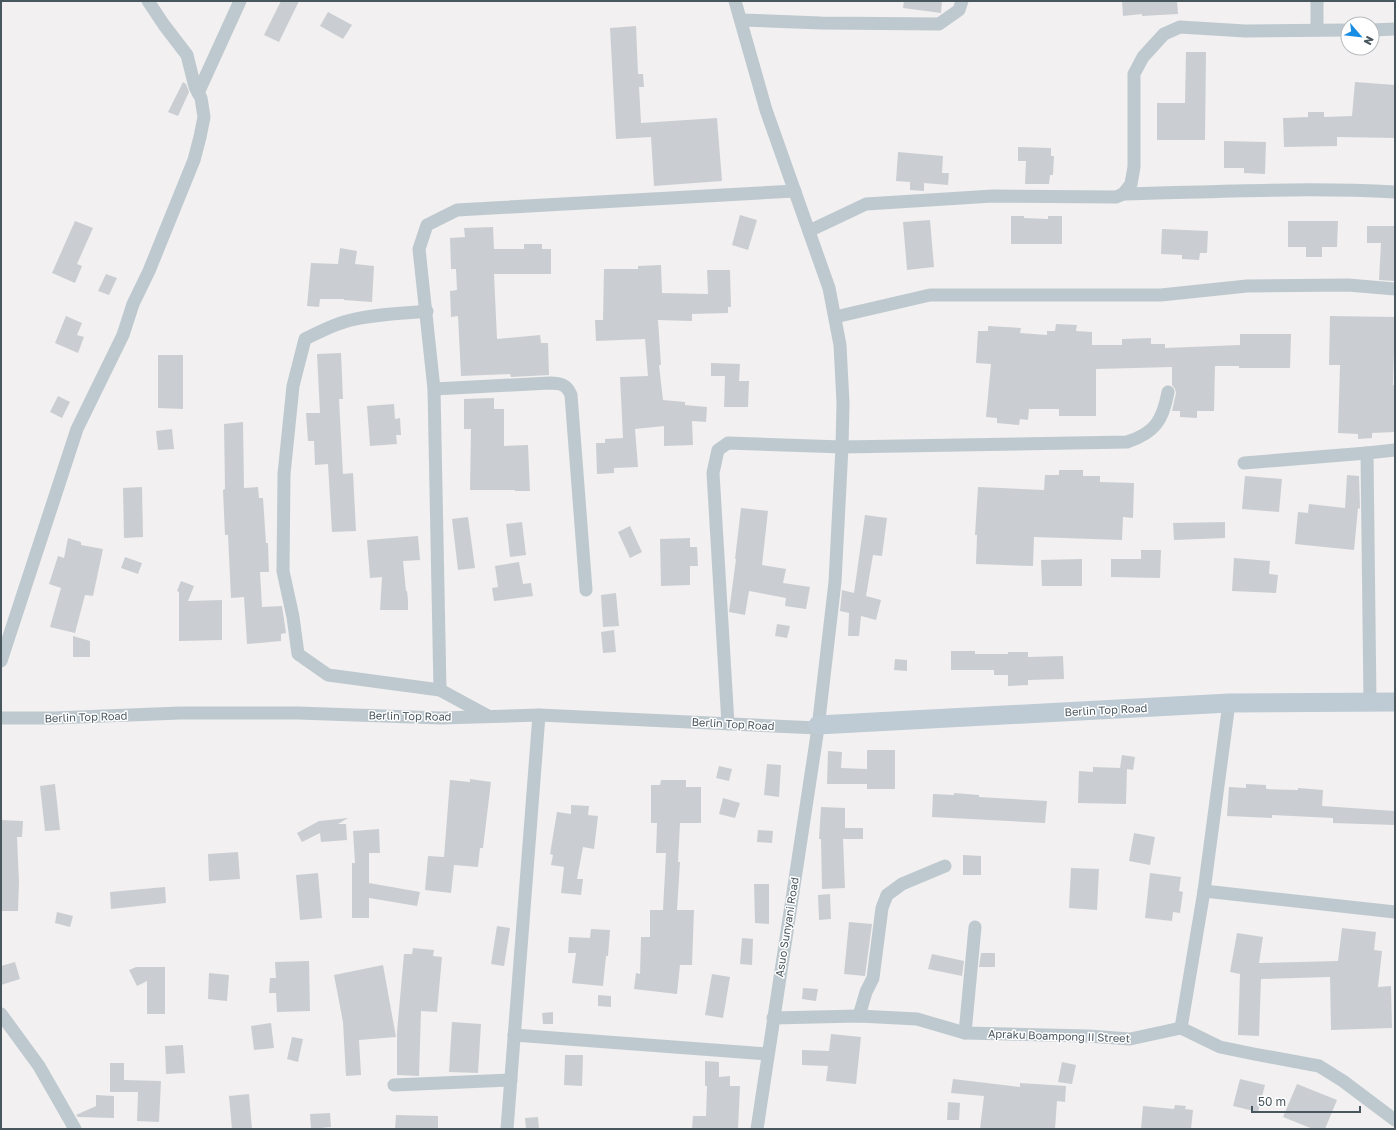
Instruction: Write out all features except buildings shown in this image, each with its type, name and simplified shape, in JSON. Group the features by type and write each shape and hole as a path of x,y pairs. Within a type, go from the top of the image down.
{"street":[{"path":"1,661 77,429 123,335 134,304 194,160 200,137 204,117 201,98 196,87 187,55 148,1"},
{"path":"198,93 240,1"},
{"name":"Asuo Sunyani Road","path":"735,1 766,110 829,288 840,352 843,403 835,582 818,726 757,1129"},
{"path":"741,20 939,24 960,10 962,1"},
{"path":"1317,1 1317,30"},
{"path":"1123,194 1131,184 1134,167 1134,74 1143,57 1164,34 1180,27 1244,31 1340,30"},
{"path":"1380,30 1395,29"},
{"path":"809,231 866,204 993,196 1116,197 1123,194 1292,190 1362,190 1395,192"},
{"path":"440,690 434,390 419,249 427,225 457,210 795,191"},
{"path":"835,318 930,295 1162,295 1247,286 1348,285 1395,289"},
{"path":"426,311 379,316 345,322 325,329 305,339 293,386 284,474 284,571 293,617 298,654 328,675 440,690 490,717"},
{"path":"434,390 550,383 560,383 568,388 571,395 586,590"},
{"path":"728,724 713,474 718,450 728,443 842,447 1127,442 1140,438 1149,432 1159,420 1166,407 1168,392"},
{"path":"1244,464 1395,450"},
{"path":"1367,453 1370,702"},
{"name":"Berlin Top Road","path":"1,718 54,718 180,713 290,713 441,718 539,715 728,724 818,726 1228,703 1395,702"},
{"path":"1228,703 1204,892 1181,1028 1220,1047 1319,1066 1343,1081 1395,1120"},
{"path":"507,1129 539,715"},
{"path":"859,1016 866,992 873,978 882,908 888,895 902,884 945,866"},
{"path":"1204,892 1395,912"},
{"path":"965,1033 975,927"},
{"path":"1,1014 39,1066 75,1129"},
{"name":"Apraku Boampong II Street","path":"773,1018 859,1016 916,1019 965,1033 1088,1036 1130,1039 1181,1028"},
{"path":"514,1035 768,1054"},
{"path":"394,1084 511,1080"}]}
